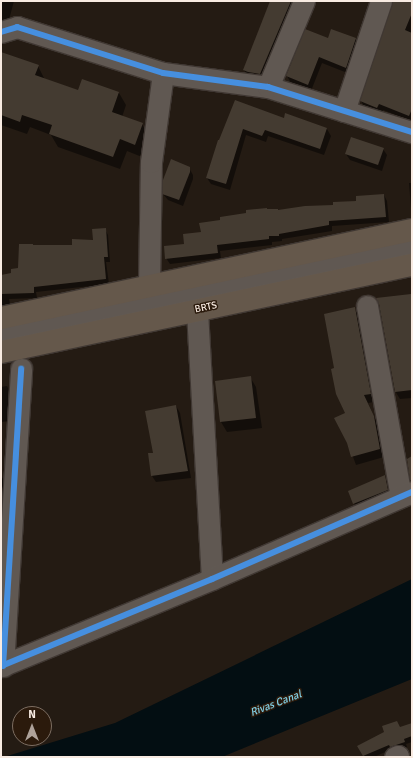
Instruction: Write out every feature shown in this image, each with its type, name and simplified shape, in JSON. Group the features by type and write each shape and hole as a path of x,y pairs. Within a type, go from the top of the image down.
{"main road":[{"path":"1,318 412,230"},
{"name":"BRTS","path":"1,352 412,265"}],"street":[{"path":"268,87 304,1"},
{"path":"344,111 381,1"},
{"path":"1,32 17,27 163,73 268,87 412,132"},
{"path":"149,286 151,162 163,73"},
{"path":"1,336 412,247"},
{"path":"22,369 2,666 212,579 407,494 367,306"},
{"path":"197,311 212,579"},
{"path":"394,757 398,757"}],"water":[{"name":"Rivas Canal","path":"412,579 412,679 222,757 4,757 40,746 52,746 52,742 115,723"}],"building":[{"path":"270,1 291,1 260,74 248,72 243,70"},
{"path":"393,1 412,1 412,13 405,30 412,33 412,109 409,116 379,104 377,108 360,101"},
{"path":"305,29 328,38 331,29 356,38 346,68 319,57 308,85 286,76"},
{"path":"1,52 39,65 35,75 78,90 82,79 119,92 112,112 143,123 135,145 120,139 113,157 49,134 52,125 22,115 20,122 1,115"},
{"path":"235,100 284,118 285,113 327,128 320,149 265,130 262,136 243,129 226,184 206,178 218,140"},
{"path":"351,137 384,148 378,165 345,154"},
{"path":"171,159 190,167 190,172 179,200 162,194 163,180"},
{"path":"384,194 386,217 329,221 329,225 279,234 279,236 269,236 269,239 217,245 218,253 165,259 164,246 184,244 183,234 201,232 199,223 220,220 220,217 246,213 246,210 267,208 278,210 305,206 333,205 333,202 356,201 356,196"},
{"path":"106,228 108,257 104,257 106,279 34,287 34,293 1,294 1,275 11,273 11,269 18,268 19,244 72,245 72,239 93,240 92,229"},
{"path":"411,294 412,390 395,392 379,304 376,298"},
{"path":"355,307 371,394 364,395 374,416 380,449 351,457 347,443 334,418 345,413 336,394 331,369 334,368 324,314"},
{"path":"251,376 256,418 220,422 215,381"},
{"path":"176,405 188,471 151,476 148,453 153,453 145,411"},
{"path":"412,456 412,480 410,480 407,459"},
{"path":"385,475 388,490 353,504 348,491"},
{"path":"397,721 400,727 412,723 412,736 404,739 405,742 390,747 389,745 363,756 357,746 384,732 382,726"}],"cycle path":[{"path":"1,32 17,27 163,73 268,87 412,132"},
{"path":"3,666 21,369"},
{"path":"1,666 212,579 412,492"}]}
